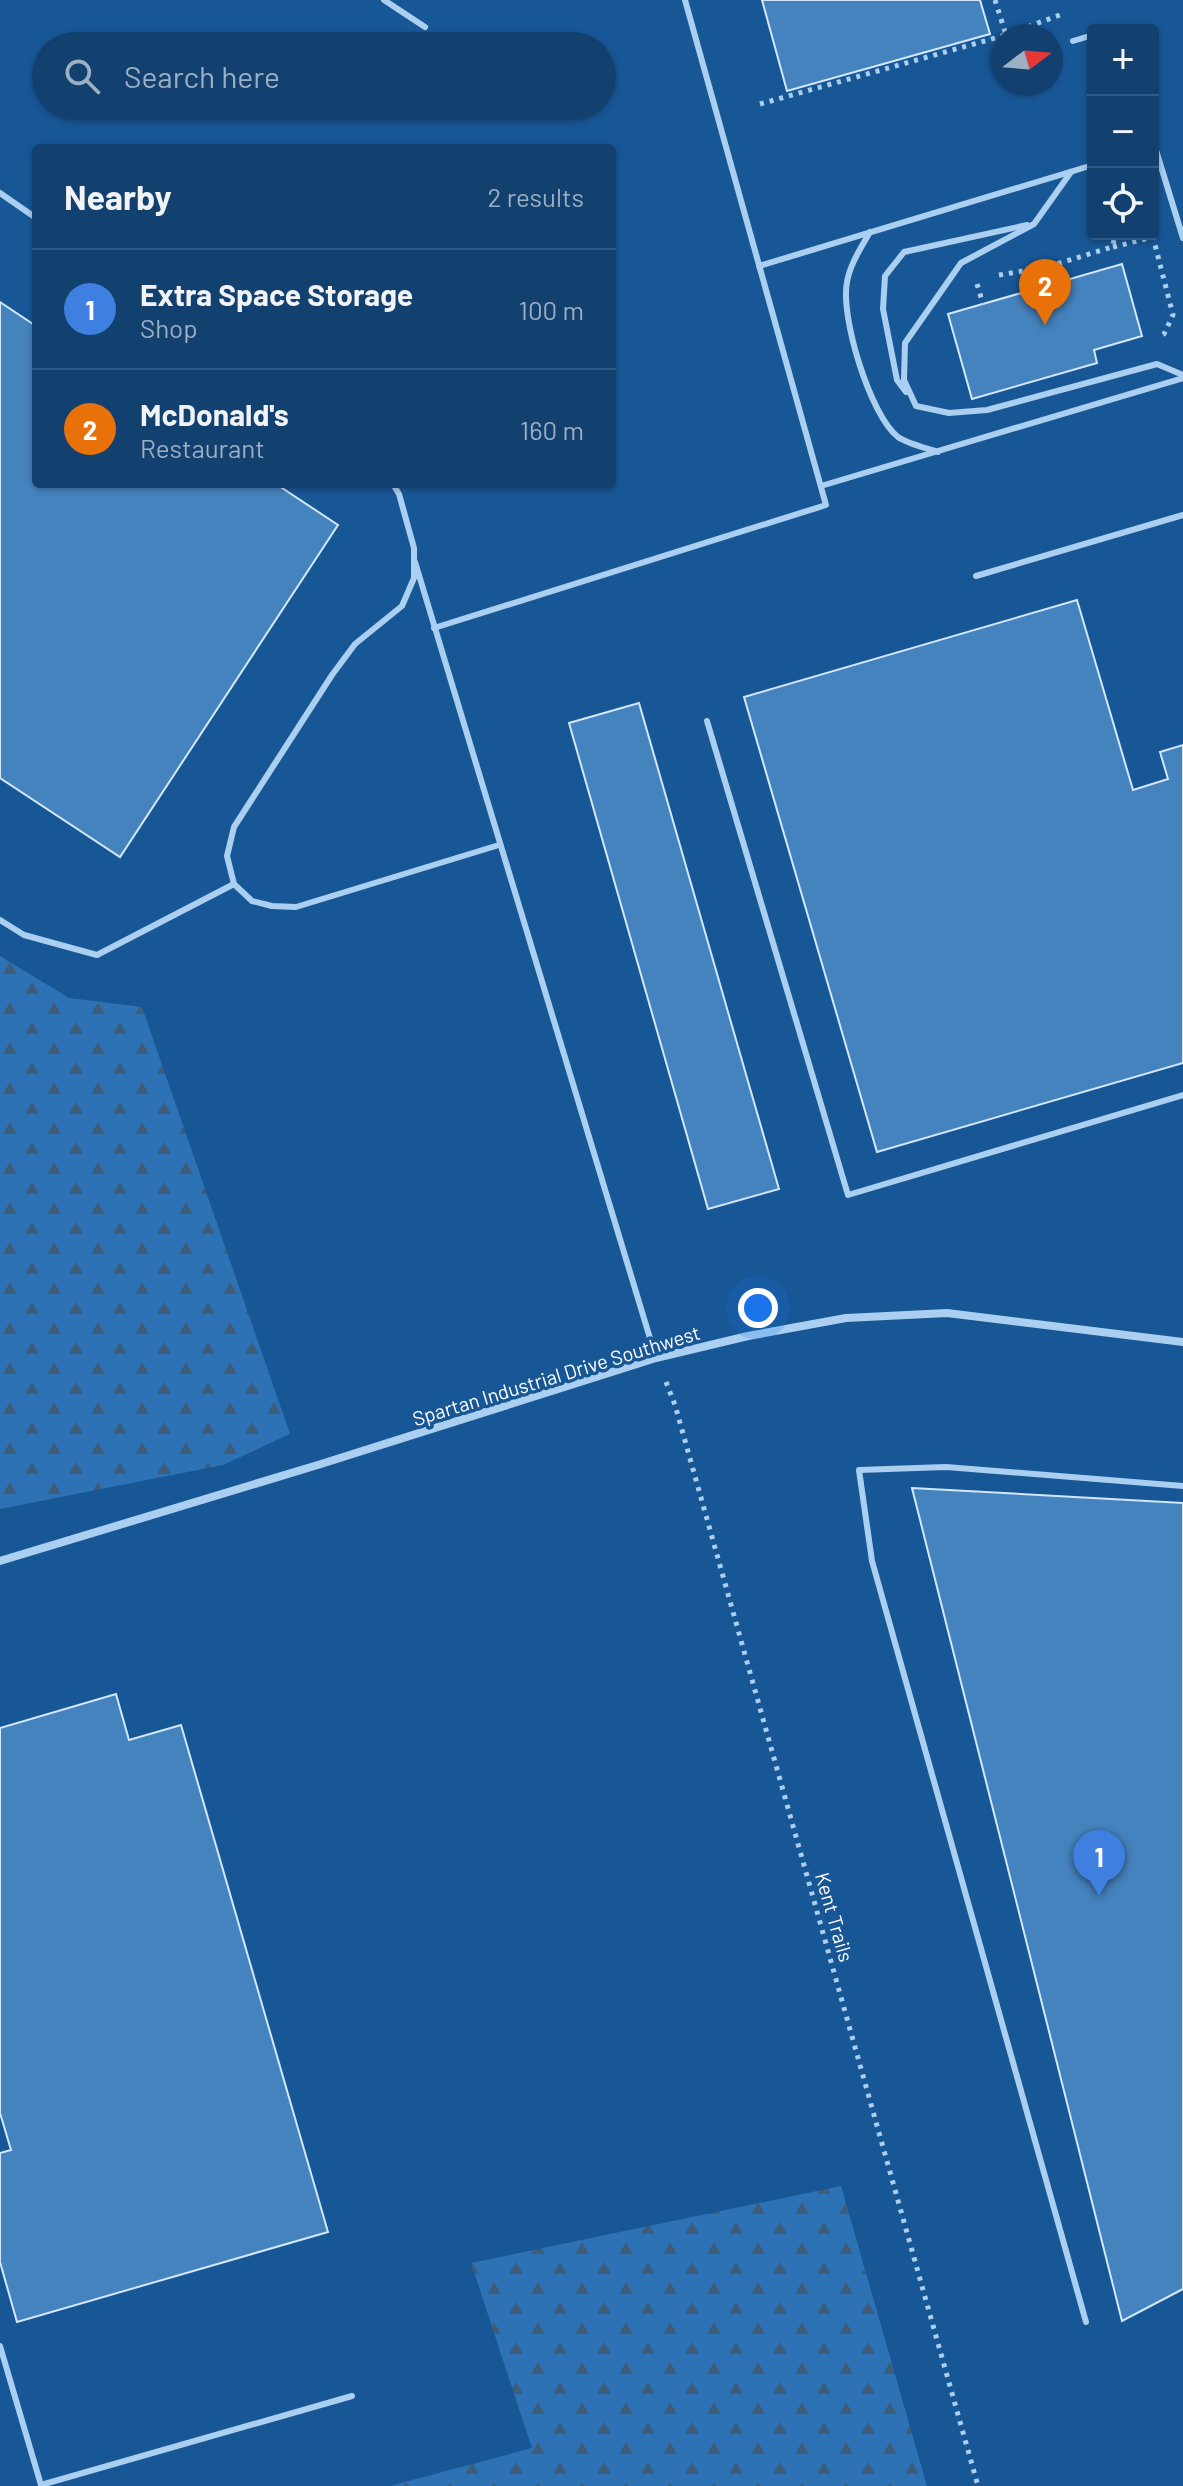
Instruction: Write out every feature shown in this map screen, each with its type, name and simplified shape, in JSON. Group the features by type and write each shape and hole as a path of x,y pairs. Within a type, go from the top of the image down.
{"street":[{"name":"Spartan Industrial Drive Southwest","path":"0,1561 656,1358 748,1336 846,1318 947,1313 1183,1342"}],"lane":[{"path":"384,0 425,27"},
{"path":"434,628 826,505 685,0"},
{"path":"1073,41 1087,37"},
{"path":"1159,160 1183,238"},
{"path":"759,266 1087,167"},
{"path":"916,406 904,380 905,343 961,263 1034,224 1071,172"},
{"path":"0,193 32,215"},
{"path":"1034,224 904,252 885,276 883,309 897,380 916,406 949,413 987,410 1157,364 1183,376"},
{"path":"870,232 855,258 846,284 851,332 863,373 872,401 898,437 938,452"},
{"path":"821,486 1183,376"},
{"path":"395,488 414,548 414,578 402,606 355,644 332,675 234,827 227,856 234,884 252,901 296,907 499,845"},
{"path":"976,576 1183,515"},
{"path":"415,562 656,1358"},
{"path":"707,721 848,1195 1183,1095"},
{"path":"0,920 24,935 97,955 234,884"},
{"path":"1086,2322 872,1561 859,1470 946,1467 1183,1486"},
{"path":"0,2346 41,2485 352,2396"}],"path":[{"path":"995,0 1003,24"},
{"path":"1036,24 1065,13"},
{"path":"760,104 991,39"},
{"path":"983,304 976,281 1012,271 1047,267 1153,237 1173,315 1164,334 1151,343"},
{"path":"1112,247 1114,240"},
{"name":"Kent Trails","path":"656,1358 675,1405 978,2486"}],"green space":[{"path":"0,956 69,998 142,1007 290,1434 223,1465 0,1509"},
{"path":"841,2186 927,2486 390,2486 532,2448 471,2263"}],"building":[{"path":"762,0 980,0 990,34 787,91"},
{"path":"1122,264 1142,336 1094,350 1097,363 972,399 948,314"},
{"path":"0,302 32,323 32,488 282,488 338,525 120,857 0,778"},
{"path":"1077,600 1133,790 1168,779 1160,752 1183,745 1183,1063 877,1152 744,697"},
{"path":"639,703 779,1189 708,1209 569,723"},
{"path":"912,1488 1183,1503 1183,2289 1122,2321"},
{"path":"116,1694 129,1740 181,1725 328,2232 17,2322 0,2262 0,2153 11,2150 0,2113 0,1728"}],"place":[{"name":"McDonald's","path":"1045,325"},
{"name":"Extra Space Storage","path":"1099,1896"}]}
